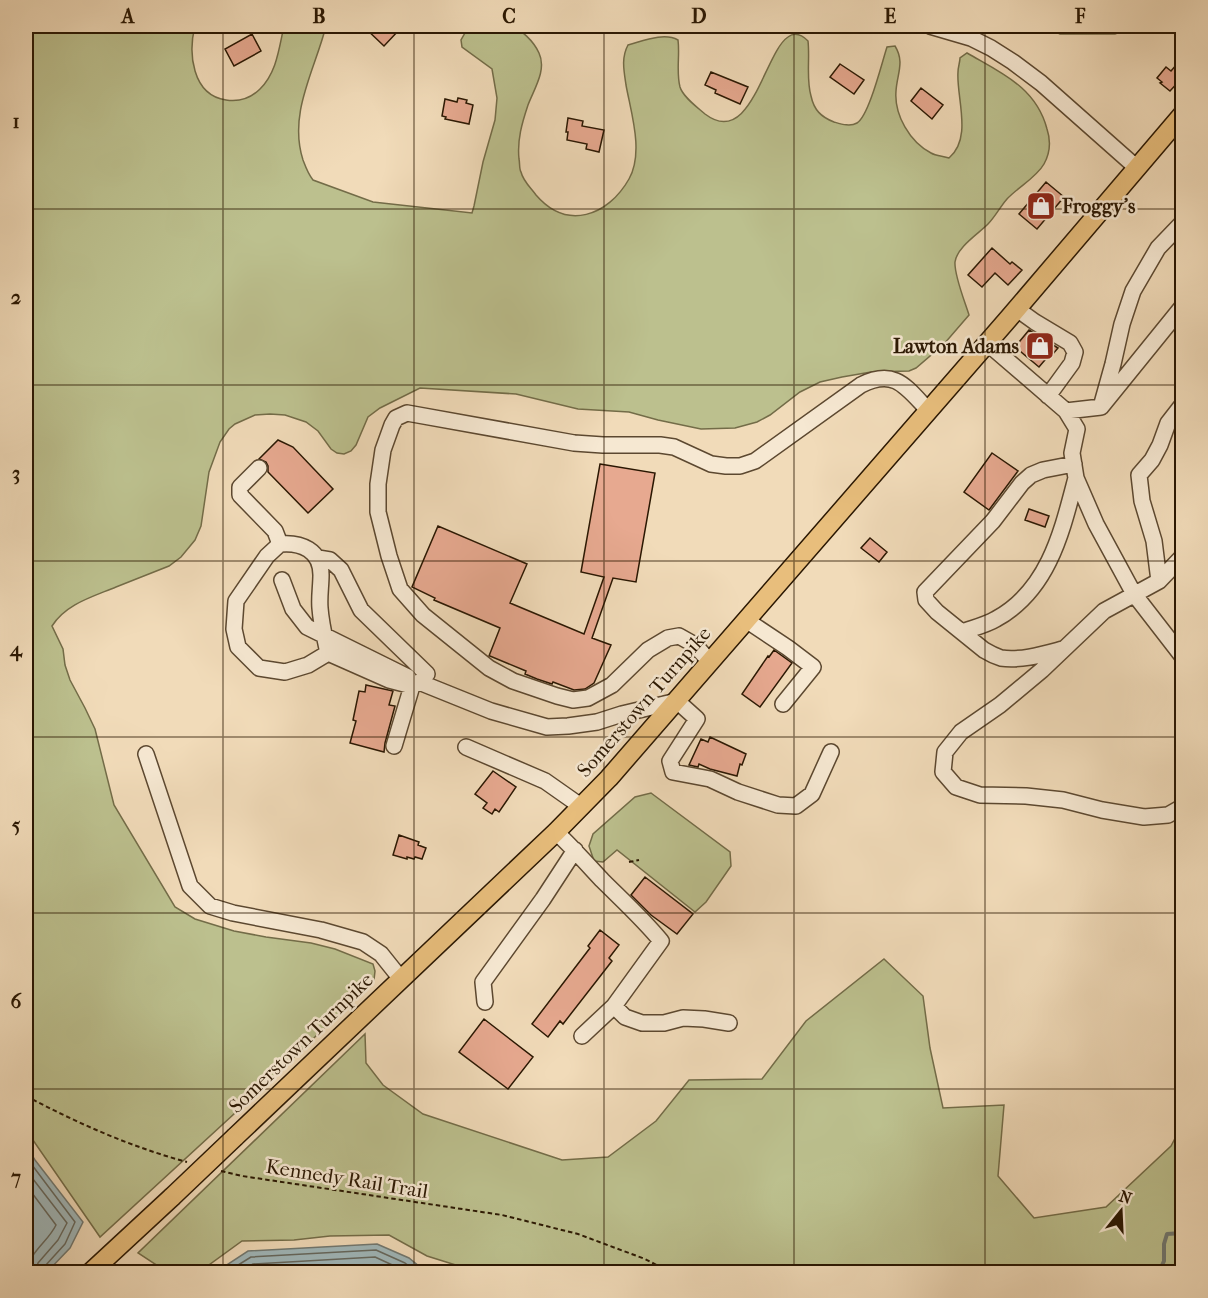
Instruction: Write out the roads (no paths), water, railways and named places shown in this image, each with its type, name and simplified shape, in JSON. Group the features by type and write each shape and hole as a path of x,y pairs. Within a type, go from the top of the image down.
{"main road":[{"name":"Somerstown Turnpike","path":"91,1272 582,807 677,701 1017,309 1182,115"}],"street":[{"path":"930,26 971,38 1013,62 1041,83 1137,168"},
{"path":"1101,407 1122,324 1133,291 1158,249 1182,223"},
{"path":"1066,411 1101,407 1182,307"},
{"path":"1017,309 1070,343 1076,352 1072,363 1048,396"},
{"path":"987,343 1066,411 1077,429 1072,453 1075,471 1096,524 1134,594 1182,656"},
{"path":"710,662 695,645 680,636 668,638 648,650 612,685 588,698 573,700 513,681 489,668 423,615 400,589 378,512 378,484 383,450 396,418 407,413 574,442 603,445 660,445 674,447 711,464 740,466 755,461 871,380 881,378 903,384 928,410"},
{"path":"1159,581 1154,541 1142,501 1139,476 1152,460 1168,423 1182,405"},
{"path":"259,468 240,487 240,495 275,531 280,544"},
{"path":"1063,649 1023,658 1002,658 984,650 937,612 926,600 925,592 993,521 1022,483 1043,470 1075,471"},
{"path":"962,632 996,619 1026,598 1049,562 1066,518 1075,471"},
{"path":"292,543 308,548 318,558 321,572 320,610 328,653 308,665 285,672 259,669 238,647 234,629 236,601 267,556 280,544 292,543"},
{"path":"1182,557 1159,581 1104,611 1042,670 1000,705 961,732 945,752 943,772 956,787 980,795 1063,800 1144,817 1168,815 1182,807"},
{"path":"318,558 330,560 341,570 361,610 419,681"},
{"path":"282,580 293,609 307,627 394,671 491,711 548,727 568,726 597,722 677,701 697,719 670,761 674,772 710,779 738,792 778,805 796,806 812,794 831,752"},
{"path":"746,620 813,667 783,704"},
{"path":"328,653 389,680 419,681"},
{"path":"394,746 419,681"},
{"path":"466,747 545,781 582,807"},
{"path":"146,754 190,886 210,906 233,913 321,930 363,942 381,954 401,979"},
{"path":"556,832 662,941 614,1006 582,1036"},
{"path":"485,1002 483,982 575,850"},
{"path":"614,1006 626,1017 642,1023 663,1023 683,1018 729,1023"}],"water":[{"path":"26,1146 83,1222 70,1248 47,1272 26,1272"},
{"path":"377,1244 409,1258 426,1272 216,1272 248,1251"}],"waterway":[{"path":"1159,1272 1164,1261 1164,1244 1167,1234 1182,1233"}],"place":[{"name":"Froggy's","path":"1041,206"},
{"name":"Lawton Adams","path":"1040,346"}]}
